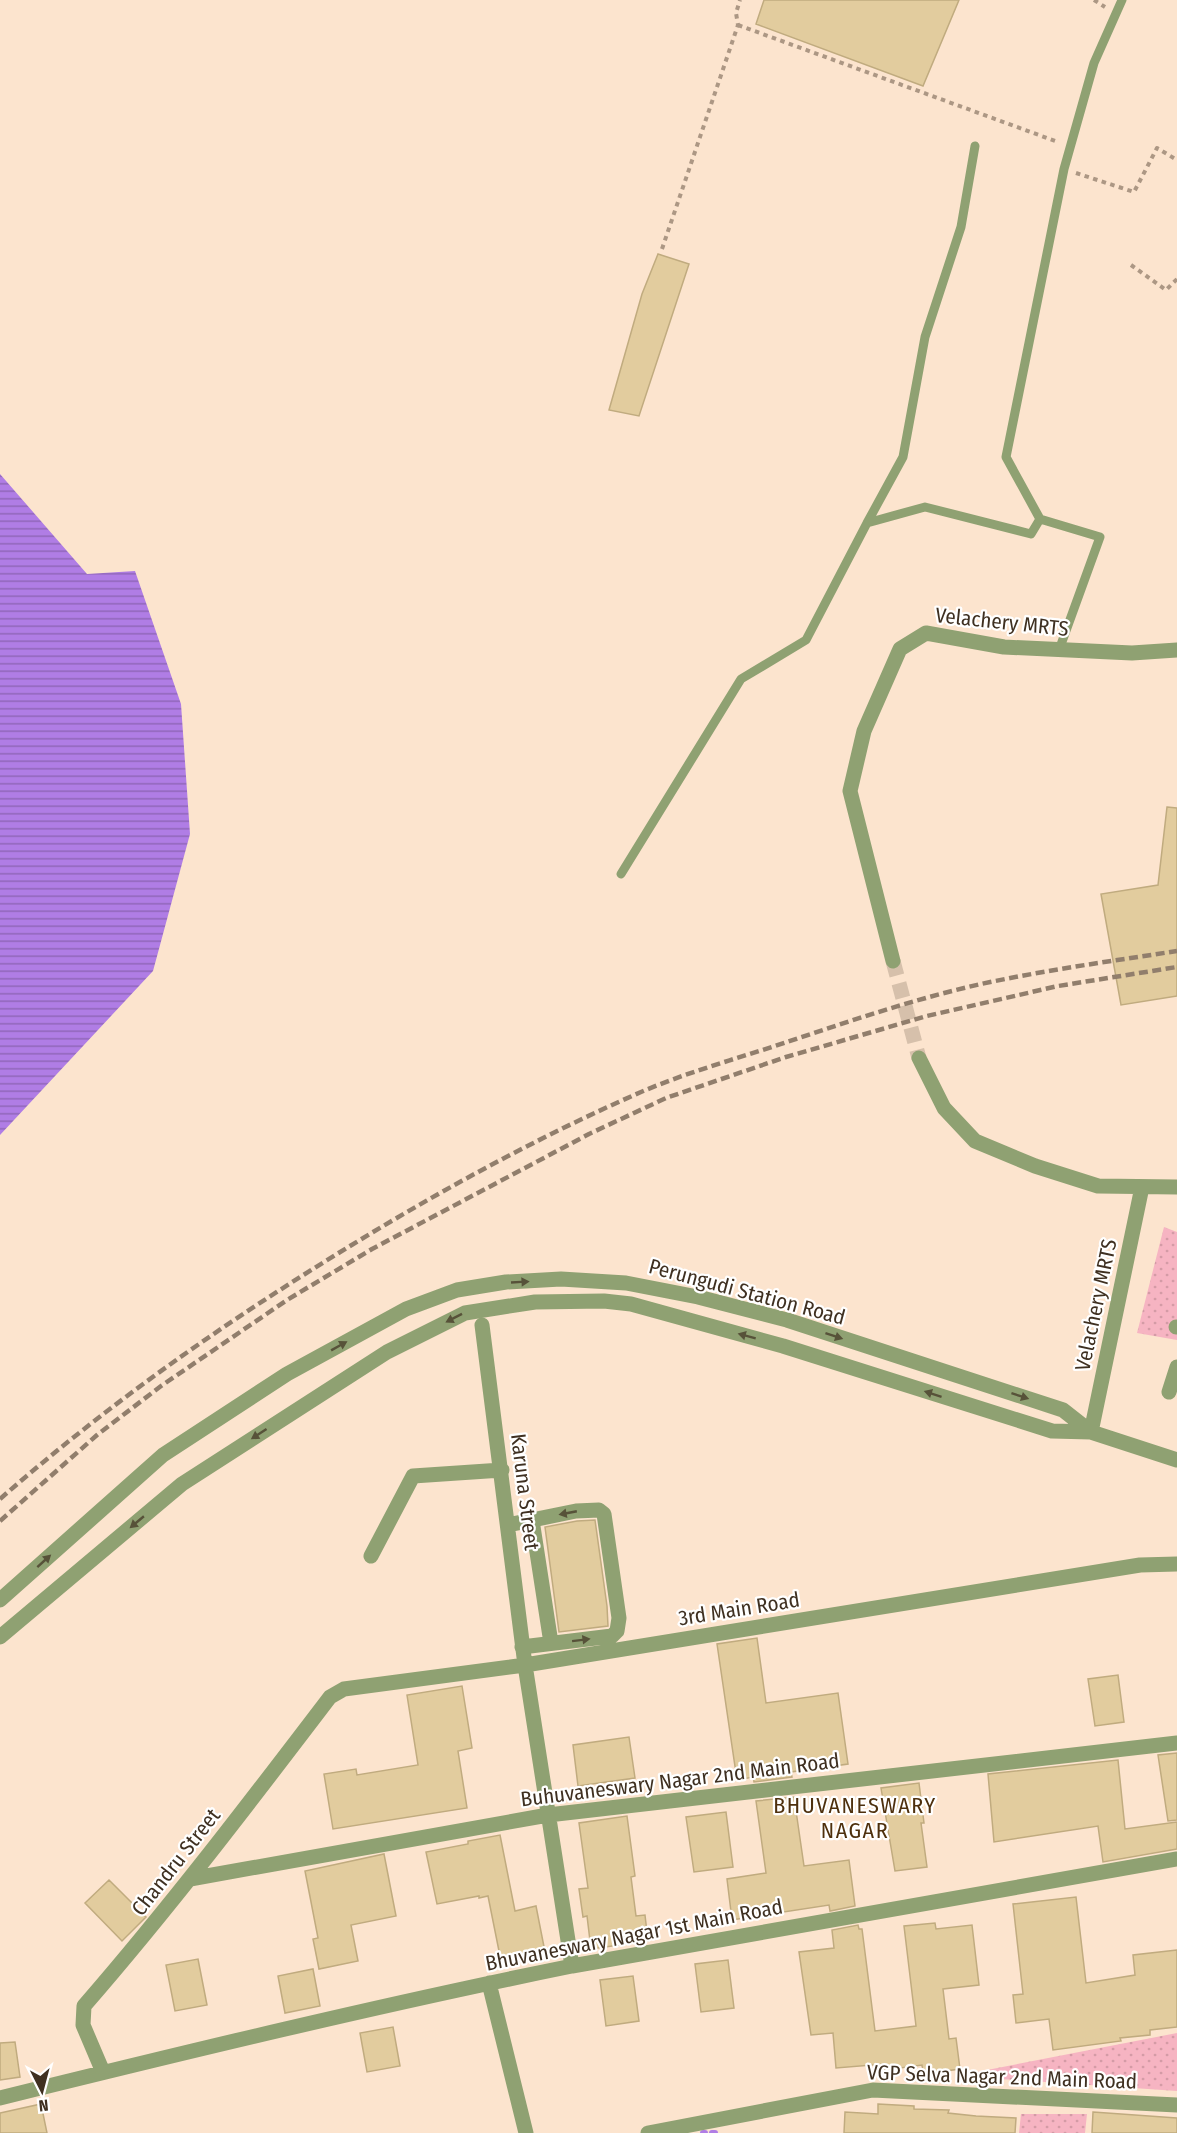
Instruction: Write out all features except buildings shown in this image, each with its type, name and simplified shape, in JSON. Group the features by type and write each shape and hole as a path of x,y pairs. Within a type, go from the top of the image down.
{"street":[{"name":"Velachery MRTS","path":"893,961 850,791 864,731 900,650 926,633 1004,647 1132,653 1177,650"},
{"path":"919,1058 944,1108 975,1142 1035,1166 1098,1186 1177,1187"},
{"name":"Velachery MRTS","path":"1091,1432 1142,1187"},
{"name":"Perungudi Station Road","path":"0,1600 164,1455 287,1374 406,1309 457,1290 506,1282 561,1280 626,1283 698,1297 787,1320 1063,1410 1091,1432"},
{"name":"Perungudi Station Road","path":"0,1637 182,1484 387,1352 465,1313 535,1302 604,1301 631,1304 783,1346 1052,1431 1091,1432 1177,1460"},
{"name":"Karuna Street","path":"482,1325 502,1470 522,1647 572,1966"},
{"path":"1169,1392 1177,1367"},
{"path":"371,1556 412,1476 502,1470"},
{"path":"508,1525 576,1511 599,1510 604,1514 619,1618 617,1631 612,1636 522,1647"},
{"path":"532,1520 551,1643"},
{"path":"513,1564 538,1561"},
{"name":"3rd Main Road","path":"344,1689 525,1665 1140,1565 1177,1564"},
{"path":"519,1619 547,1614"},
{"name":"Chandru Street","path":"103,2072 83,2025 84,2006 190,1879 330,1697 344,1689"},
{"name":"Buhuvaneswary Nagar 2nd Main Road","path":"190,1879 548,1815 1177,1743"},
{"name":"Bhuvaneswary Nagar 1st Main Road","path":"0,2098 103,2072 572,1966 1177,1858"},
{"path":"489,1983 526,2133"},
{"name":"VGP Selva Nagar 2nd Main Road","path":"648,2133 708,2127 873,2090 1177,2105"}],"lane":[{"path":"1059,650 1100,537 1040,519 1006,457 1064,169 1094,63 1122,0"},
{"path":"621,874 741,679 806,640 903,457 925,337 961,227 975,146"},
{"path":"867,523 925,507 1031,534 1040,519"}],"path":[{"path":"662,249 738,25 736,13 740,0"},
{"path":"738,25 1070,147"},
{"path":"1064,169 1134,192 1157,147 1177,160"},
{"path":"1131,265 1166,290 1177,279"}],"shaded area":[{"path":"0,474 87,574 135,571 181,704 190,834 153,971 0,1135"},
{"path":"1164,1227 1177,1232 1177,1340 1137,1333"},
{"path":"1177,2033 1177,2091 956,2076"},
{"path":"1021,2114 1087,2114 1085,2133 1019,2133"}],"tunnel":[{"path":"893,961 919,1058"}],"railway":[{"path":"0,1499 80,1432 163,1369 292,1282 448,1189 602,1110 689,1074 928,997 1030,974 1177,951"},
{"path":"0,1521 97,1435 161,1386 287,1300 372,1249 589,1134 666,1098 786,1057 927,1016 1058,986 1177,967"}],"district":[{"name":"BHUVANESWARY NAGAR","path":"855,1818"}]}
